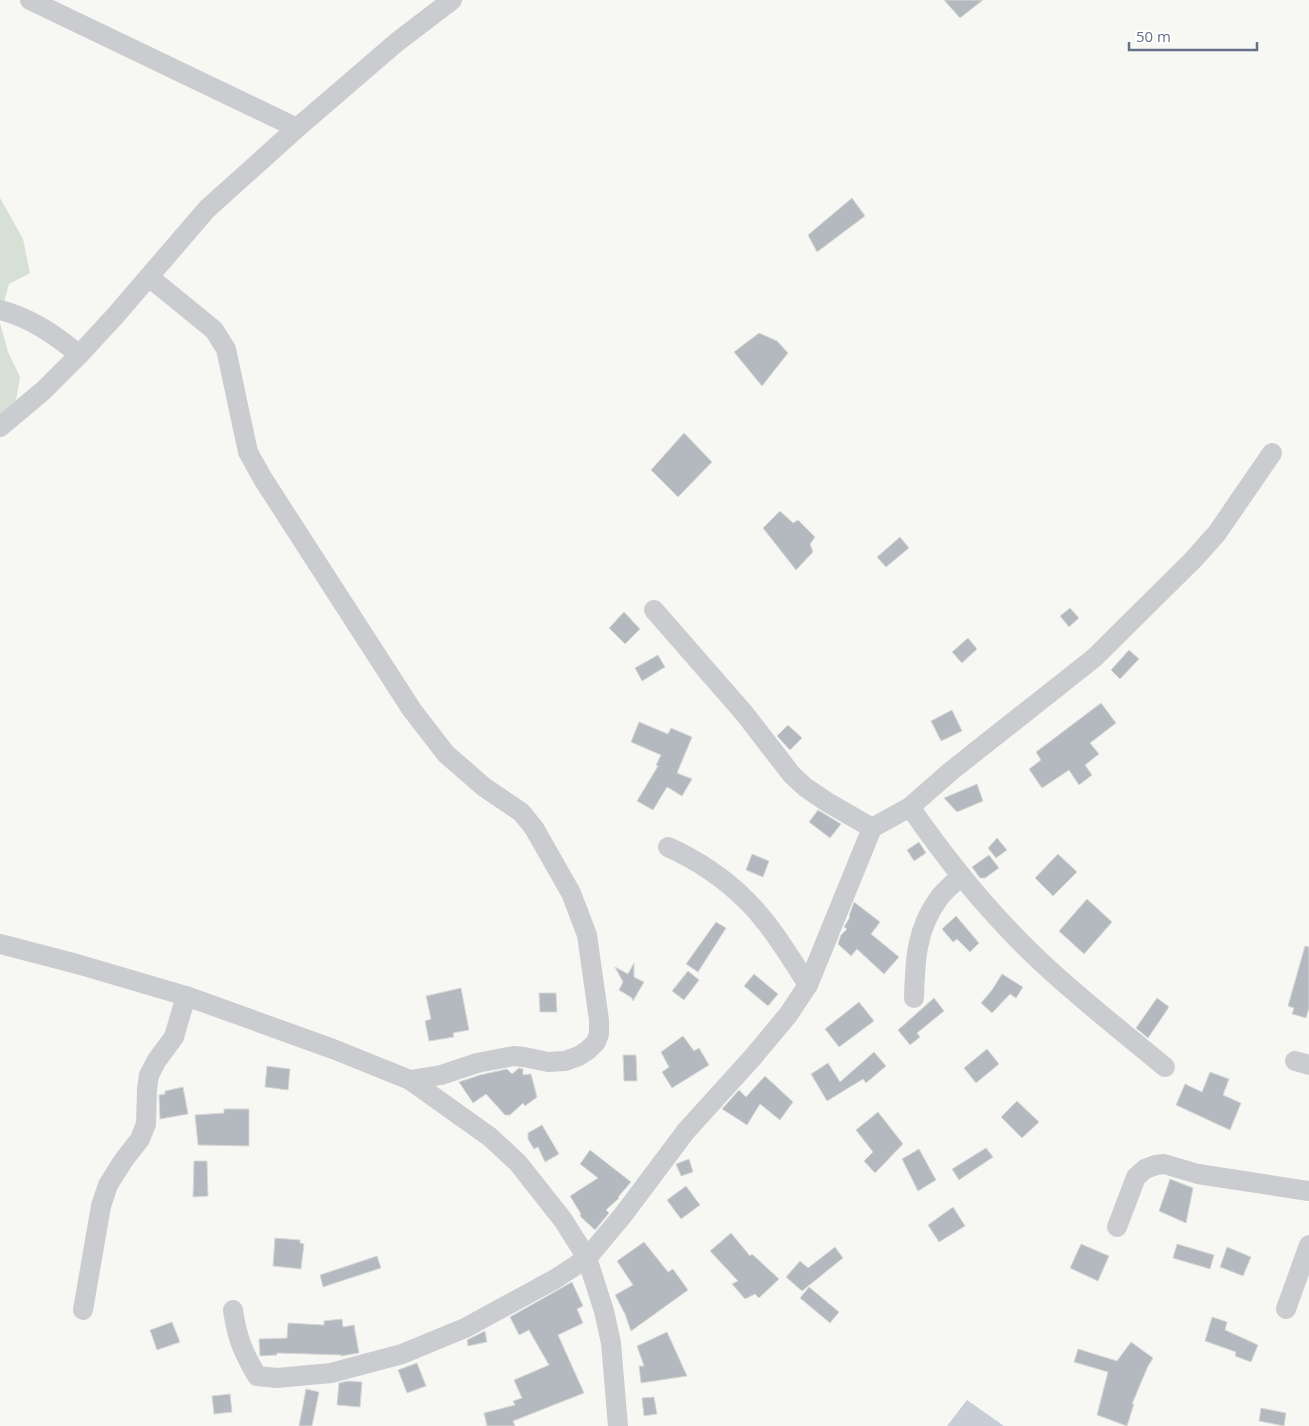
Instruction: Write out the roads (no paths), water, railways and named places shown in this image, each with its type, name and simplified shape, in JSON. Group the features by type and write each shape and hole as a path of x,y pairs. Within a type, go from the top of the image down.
{"street":[{"path":"30,0 297,128"},
{"path":"0,427 44,390 79,355 207,209 397,42 452,0"},
{"path":"149,277 214,330 220,338 226,348 248,452 262,479 369,646 412,710 440,747 484,788 521,812 534,828 571,893 587,934 599,1020 599,1034 596,1042 588,1050 579,1056 565,1061 548,1062 524,1056 504,1058 478,1063 441,1075 410,1080"},
{"path":"0,310 36,324 57,336 79,355"},
{"path":"233,1310 236,1333 243,1351 257,1376 277,1378 331,1373 402,1354 465,1328 555,1279 587,1258 623,1215 686,1131 788,1015 808,985 872,828 910,807 951,771 1094,658 1176,577 1217,533 1272,452"},
{"path":"654,610 744,713 792,775 812,792 872,828"},
{"path":"910,807 961,876 1040,962 1165,1067"},
{"path":"668,847 685,855 714,874 749,902 787,952 808,985"},
{"path":"914,998 916,948 924,924 940,896 961,876"},
{"path":"0,944 186,996 333,1049 410,1080 490,1137 518,1163 563,1220 587,1258 602,1301 611,1343 618,1426"},
{"path":"83,1310 101,1206 108,1185 140,1139 146,1124 147,1089 150,1075 157,1060 174,1037 186,996"},
{"path":"1117,1227 1136,1177 1146,1169 1156,1165 1164,1164 1198,1174 1309,1191"},
{"path":"1286,1309 1309,1245"}]}
